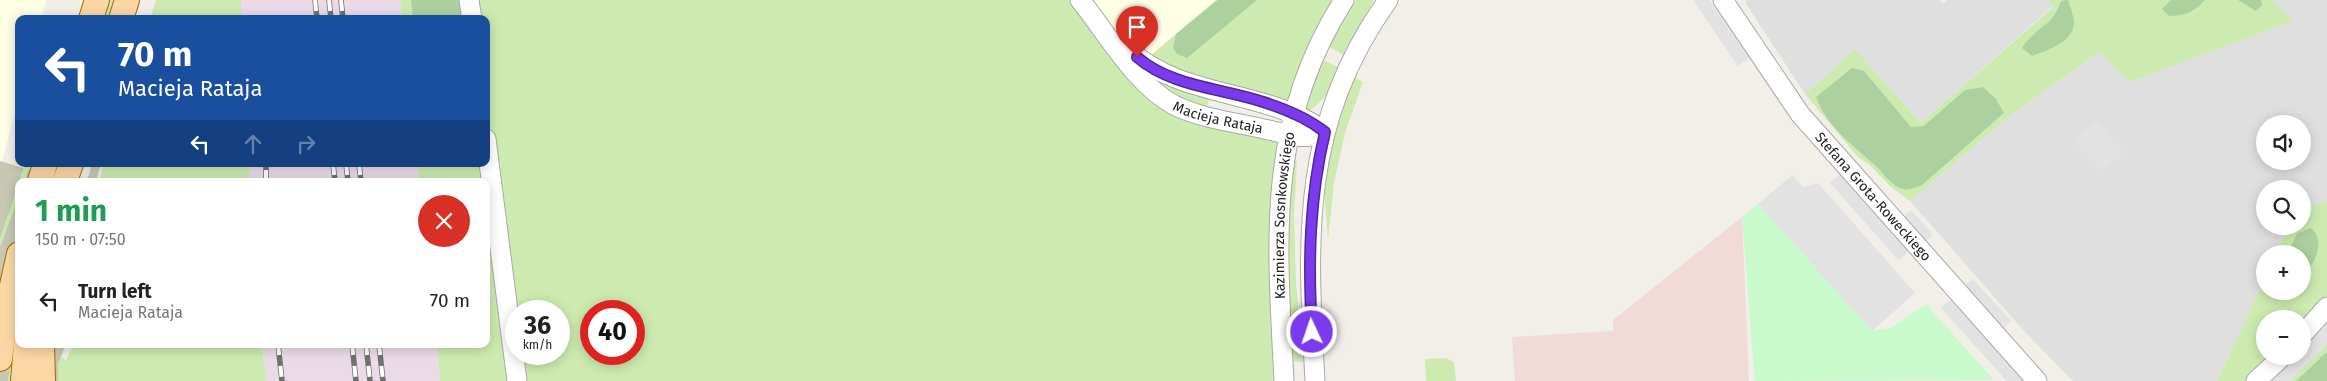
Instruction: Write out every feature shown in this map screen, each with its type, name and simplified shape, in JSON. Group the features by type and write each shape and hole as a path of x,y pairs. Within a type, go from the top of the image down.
{"main road":[{"path":"93,15 97,0"},
{"path":"122,15 127,0"},
{"path":"0,359 3,313 15,269"},
{"path":"23,381 26,348"},
{"path":"42,348 43,381"}],"street":[{"path":"469,0 471,15"},
{"name":"Macieja Rataja","path":"1080,0 1141,77 1174,104 1192,111 1304,138 1325,132 1310,121 1259,100 1202,87 1155,70 1143,62 1094,17"},
{"name":"Kazimierza Sosnkowskiego","path":"1284,381 1279,274 1279,212 1282,170 1292,113 1312,63 1344,0"},
{"name":"Kazimierza Sosnkowskiego","path":"1315,381 1309,261 1314,185 1325,132 1336,98 1353,60 1388,0"},
{"name":"Stefana Grota-Roweckiego","path":"1723,0 1800,114 2036,381"},
{"path":"490,167 517,381"},
{"path":"2311,325 2327,307"},
{"path":"2256,381 2273,365"}],"shaded area":[{"path":"0,0 46,0 42,15 15,15 15,112 0,169"},
{"path":"241,0 400,0 402,15 241,15"},
{"path":"1080,0 1216,0 1143,62"},
{"path":"1693,0 1709,0 1749,58 1738,66"},
{"path":"1747,0 1939,0 1943,4 1948,0 2048,0 2053,6 1921,123 1855,49 1805,94 1745,2"},
{"path":"2272,0 2327,0 2327,201 2311,206 2311,180 2256,180 2256,235 2285,235 2280,245 2256,245 2256,297 2217,381 2073,381 2024,331 1910,201 2009,116 2099,52 2130,82 2292,21"},
{"path":"2095,120 2124,152 2102,172 2073,140"},
{"path":"0,161 56,178 15,178 15,348 64,348 58,365 58,381 0,381"},
{"path":"91,167 100,167 97,178 88,178"},
{"path":"249,167 417,167 419,178 250,178"},
{"path":"1840,174 1909,251 1899,261 1830,183"},
{"path":"1792,175 1803,187 1818,183 1915,293 1872,331 1758,204"},
{"path":"1911,210 1933,235 1923,245 1901,220"},
{"path":"1742,217 1749,381 1515,381 1512,337 1613,331 1613,320"},
{"path":"1973,279 2011,321 2000,331 1962,288"},
{"path":"1952,299 2025,381 2007,381 1941,308"},
{"path":"2327,307 2327,344 2311,361 2311,326"},
{"path":"262,348 437,348 440,381 266,381"},
{"path":"2273,365 2307,365 2290,381 2256,381"}],"green space":[{"path":"107,0 116,0 111,15 102,15"},
{"path":"156,0 241,0 241,15 151,15"},
{"path":"400,0 1080,0 1164,98 1288,135 1284,381 440,381 437,348 490,348 490,178 419,178 417,167 490,167 490,15 402,15"},
{"path":"411,0 469,0 471,15 413,15"},
{"path":"1216,0 1344,0 1293,113 1143,62"},
{"path":"1218,0 1257,0 1187,58 1177,54 1173,48 1176,34"},
{"path":"1356,0 1374,0 1344,55 1329,47"},
{"path":"2048,0 2272,0 2293,21 2130,82 2099,52 2009,116 1910,201 1890,186 1870,165 1858,157 1805,94 1855,49 1921,123 2053,7"},
{"path":"2068,0 2073,14 2073,30 2058,45 2032,56 2022,48 2054,16 2061,1"},
{"path":"2171,0 2205,0 2197,8 2189,12 2169,16 2162,9"},
{"path":"2238,0 2261,0 2262,5 2256,11"},
{"path":"1323,60 1338,67 1326,96 1306,115 1303,111"},
{"path":"1852,68 1864,71 1911,127 1924,126 1965,90 1983,87 1996,99 2004,113 1922,185 1910,189 1899,188 1834,127 1816,97"},
{"path":"1354,77 1363,82 1345,133 1334,183 1328,240 1324,190 1333,140"},
{"path":"1160,82 1209,99 1207,109 1188,103 1158,85"},
{"path":"1294,161 1297,161 1294,214 1296,282 1303,362 1293,361 1287,225"},
{"path":"24,167 29,167 26,178 20,178"},
{"path":"103,167 249,167 250,178 100,178"},
{"path":"15,195 15,207 0,247 0,238"},
{"path":"2327,201 2327,381 2217,381 2256,297 2256,300 2311,300 2311,245 2280,245 2285,235 2311,235 2311,206"},
{"path":"1758,204 1872,331 1891,328 1926,304 1994,380 1755,381 1742,217"},
{"path":"2311,228 2316,234 2318,246 2311,266 2311,245 2292,245 2296,235 2311,235"},
{"path":"15,328 15,348 17,348 14,381 8,381"},
{"path":"72,348 262,348 266,381 58,381 58,365 62,357 66,360"},
{"path":"2327,352 2327,381 2296,381"},
{"path":"1446,358 1454,362 1456,381 1426,381 1425,359"}],"railway":[{"path":"315,0 317,15"},
{"path":"329,0 331,15"},
{"path":"341,0 343,15"},
{"path":"266,167 266,178"},
{"path":"333,167 335,178"},
{"path":"346,167 348,178"},
{"path":"359,167 361,178"},
{"path":"278,348 282,381"},
{"path":"352,348 356,381"},
{"path":"366,348 370,381"},
{"path":"379,348 383,381"}],"route":[{"path":"1137,57 1155,70 1175,78 1221,92 1259,100 1310,121 1325,132 1314,185 1311,220 1309,261 1312,332"}]}
